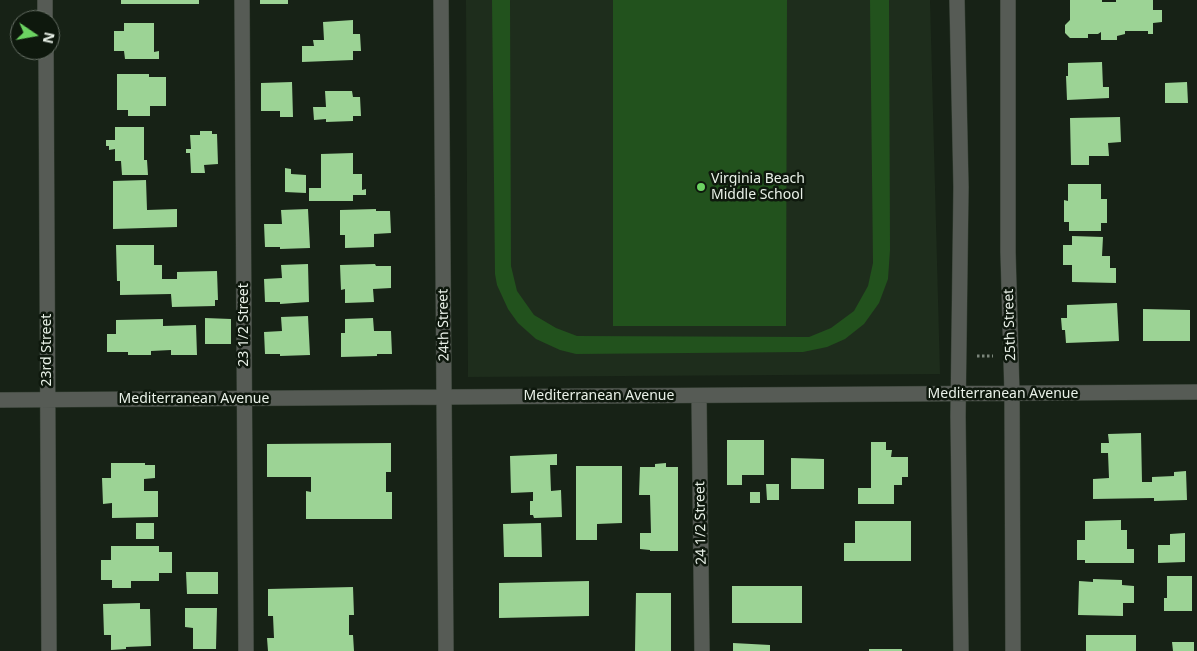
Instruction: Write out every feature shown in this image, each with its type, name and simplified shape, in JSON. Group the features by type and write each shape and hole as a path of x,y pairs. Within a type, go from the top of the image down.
{"street":[{"name":"23 1/2 Street","path":"242,0 246,651"},
{"name":"24th Street","path":"441,0 446,651"},
{"path":"957,0 961,187 958,394 961,651"},
{"name":"25th Street","path":"1008,0 1008,252 1012,394 1013,651"},
{"name":"23rd Street","path":"46,60 49,651"},
{"name":"Mediterranean Avenue","path":"0,400 1197,392"},
{"name":"24 1/2 Street","path":"699,396 702,651"}],"path":[{"path":"972,356 1000,356"}],"shaded area":[{"name":"Virginia Beach Middle School","path":"466,0 930,0 940,374 468,377"}],"green space":[{"path":"492,0 510,0 511,266 517,291 534,315 556,328 577,336 809,337 831,328 854,311 868,286 873,263 870,0 889,0 890,250 888,279 879,303 864,324 845,339 827,347 803,352 576,354 560,350 536,339 518,323 508,309 497,285 495,274"},
{"path":"613,0 787,0 786,326 613,326"}],"building":[{"path":"121,0 199,0 199,4 121,4"},
{"path":"260,0 288,0 288,4 260,4"},
{"path":"1070,0 1116,2 1116,0 1153,0 1153,10 1162,10 1162,22 1153,23 1153,34 1148,34 1148,31 1125,31 1125,34 1117,36 1117,40 1101,40 1101,32 1098,34 1088,34 1088,38 1070,38 1065,33 1065,25 1070,20"},
{"path":"353,20 353,34 360,34 361,51 353,51 353,60 302,62 302,46 314,46 313,40 324,40 323,22"},
{"path":"124,23 154,23 154,52 159,51 159,59 125,59 124,51 114,51 114,31 124,31"},
{"path":"1102,62 1103,87 1109,87 1109,98 1067,100 1066,76 1068,76 1068,63"},
{"path":"117,74 149,74 149,77 166,77 166,106 150,106 150,116 128,116 128,110 117,110"},
{"path":"292,82 293,117 280,117 280,111 261,111 261,83"},
{"path":"1187,82 1188,103 1165,103 1165,83"},
{"path":"325,91 352,91 353,97 360,97 361,116 353,116 353,121 326,122 326,119 314,120 313,107 326,107"},
{"path":"1120,117 1121,142 1108,143 1109,156 1089,156 1089,165 1071,165 1070,118"},
{"path":"115,127 144,127 144,160 147,160 148,175 122,175 121,161 115,161 115,149 109,150 109,146 106,146 106,140 115,140"},
{"path":"200,131 212,131 212,134 217,134 218,164 204,165 205,173 191,173 190,153 186,153 186,149 191,149 190,135 200,135"},
{"path":"353,153 353,174 362,174 362,190 366,189 366,195 353,195 353,201 309,201 309,188 321,188 321,154"},
{"path":"285,168 291,169 291,174 306,175 306,193 285,192"},
{"path":"146,180 147,210 177,209 177,227 113,229 113,181"},
{"path":"1068,184 1101,184 1101,199 1107,199 1107,223 1101,223 1101,231 1069,231 1069,222 1064,222 1064,200 1068,201"},
{"path":"308,209 310,248 280,249 280,247 265,247 264,224 282,224 281,210"},
{"path":"376,209 376,211 390,211 391,233 374,234 374,247 345,248 345,235 340,235 340,210"},
{"path":"1072,236 1103,237 1102,256 1110,256 1110,268 1116,268 1116,283 1072,282 1072,265 1063,265 1063,245 1072,245"},
{"path":"116,245 154,245 154,265 162,265 162,279 177,279 177,272 217,271 218,300 215,300 215,306 172,307 171,294 120,295 120,281 117,281"},
{"path":"308,264 309,302 280,304 280,302 265,302 264,279 282,278 281,265"},
{"path":"375,264 376,266 391,266 391,288 373,289 374,302 345,303 345,289 341,290 340,265"},
{"path":"1117,303 1119,341 1066,343 1065,330 1062,330 1061,318 1067,318 1067,305"},
{"path":"1143,309 1190,310 1190,341 1143,341"},
{"path":"308,316 310,355 280,356 280,354 265,354 264,332 282,331 281,317"},
{"path":"205,318 231,319 231,344 205,344"},
{"path":"373,318 374,331 391,331 392,354 341,357 341,333 345,333 345,319"},
{"path":"163,319 163,326 196,325 197,355 171,355 171,350 151,351 151,355 128,355 128,352 107,352 107,334 116,334 116,320"},
{"path":"1141,433 1142,482 1152,482 1152,477 1174,476 1174,472 1186,471 1187,500 1154,501 1154,498 1093,499 1093,479 1109,478 1108,453 1101,453 1101,443 1109,443 1108,434"},
{"path":"727,440 764,440 764,475 742,475 742,485 727,485"},
{"path":"871,442 886,442 886,450 892,450 891,457 908,457 908,477 902,477 902,485 894,485 894,504 858,504 858,488 871,488"},
{"path":"391,443 391,472 386,472 386,492 392,492 392,519 306,519 306,491 311,492 311,477 267,477 267,444"},
{"path":"557,454 557,465 550,465 551,491 561,490 562,517 534,518 533,515 530,515 530,501 533,501 533,492 511,493 510,456"},
{"path":"791,458 824,459 824,489 791,489"},
{"path":"111,463 145,463 145,465 155,465 155,478 144,479 144,491 158,491 158,517 112,518 112,503 103,504 102,478 111,478"},
{"path":"666,463 666,467 678,467 678,551 640,549 640,533 651,533 650,495 639,495 640,467 655,467 655,464"},
{"path":"576,466 622,466 622,523 597,524 597,540 576,540"},
{"path":"766,484 779,484 779,500 767,500"},
{"path":"750,492 760,492 760,503 750,503"},
{"path":"1121,520 1121,530 1127,530 1127,549 1134,549 1134,563 1085,563 1085,560 1077,560 1077,540 1085,540 1085,521"},
{"path":"855,521 911,521 911,561 844,561 844,543 855,543"},
{"path":"136,523 154,523 154,539 136,539"},
{"path":"541,523 542,557 504,557 503,524"},
{"path":"1185,533 1185,562 1158,563 1158,545 1170,545 1170,534"},
{"path":"111,546 159,546 159,552 172,552 172,573 159,573 159,581 131,581 131,588 112,588 112,580 101,580 101,560 111,560"},
{"path":"186,572 218,572 218,594 187,594"},
{"path":"1167,576 1192,576 1192,611 1164,611 1164,598 1167,598"},
{"path":"1093,579 1122,580 1122,585 1134,586 1134,603 1123,603 1123,616 1078,615 1079,581 1093,582"},
{"path":"589,581 589,616 499,618 499,583"},
{"path":"732,586 802,586 802,623 732,623"},
{"path":"353,587 354,615 349,615 349,635 353,635 354,651 268,651 267,638 274,638 273,616 268,616 268,589"},
{"path":"636,593 671,593 671,651 635,651"},
{"path":"140,603 140,609 150,609 151,646 111,650 111,635 104,635 103,604"},
{"path":"185,608 217,608 216,649 193,649 193,628 185,627"},
{"path":"1086,635 1136,635 1136,651 1086,651"},
{"path":"1172,642 1194,642 1194,651 1173,651"},
{"path":"733,643 770,645 770,651 733,651"},
{"path":"869,649 902,649 902,651 869,651"}],"place":[{"name":"Virginia Beach Middle School","path":"701,187"}]}
